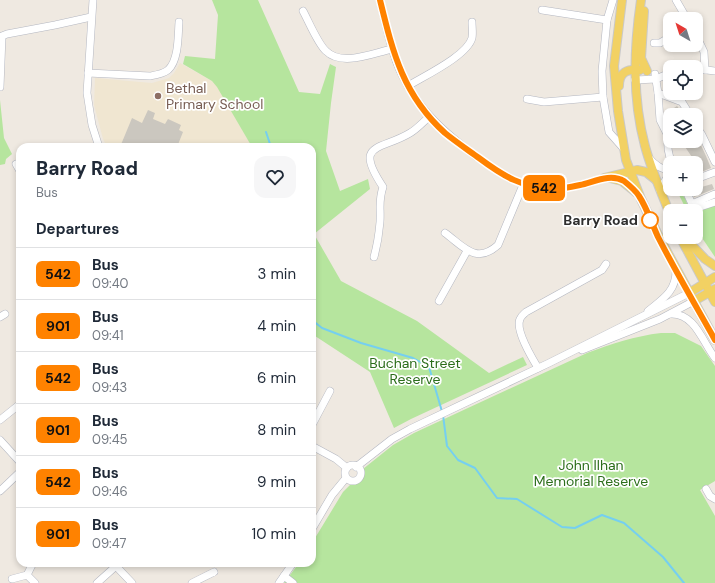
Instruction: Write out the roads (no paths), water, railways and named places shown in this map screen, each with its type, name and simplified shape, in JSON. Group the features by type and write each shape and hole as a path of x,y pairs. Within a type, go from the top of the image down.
{"main road":[{"path":"622,0 614,66 618,111 629,171 658,236 715,340"},
{"path":"642,0 635,46 635,80 639,116 648,157 666,204"},
{"path":"642,0 644,14 641,58 653,75"},
{"path":"614,66 621,76 629,80 635,80"},
{"path":"618,111 619,79 624,72 635,70 653,75"},
{"path":"604,178 619,168 626,160"},
{"path":"604,178 629,171 642,170 656,180"},
{"path":"604,178 616,178 622,180 639,195"},
{"path":"684,244 705,283 712,291 715,302"},
{"path":"691,244 705,259 715,266"},
{"path":"689,293 715,277"},
{"path":"694,301 712,291"}],"street":[{"path":"93,0 87,93 92,125 98,143"},
{"path":"380,0 392,49 399,68 420,106 446,134 491,167 523,185 556,189 580,185 604,178"},
{"path":"613,0 607,20 602,71 603,97 609,132 624,149"},
{"path":"676,0 683,12"},
{"path":"542,10 607,20"},
{"path":"303,11 326,51 335,58 346,60 392,49"},
{"path":"0,87 2,36 91,17"},
{"path":"88,73 150,76 159,75 168,70 174,63 180,22"},
{"path":"408,86 459,55 468,46 472,38 472,22"},
{"path":"654,43 663,41"},
{"path":"701,60 704,52 703,50"},
{"path":"703,69 715,71"},
{"path":"635,80 663,72"},
{"path":"653,75 663,74"},
{"path":"653,75 658,92 660,120 663,125"},
{"path":"658,92 682,102 686,108"},
{"path":"527,99 544,102 603,97"},
{"path":"374,257 379,236 379,199 383,187 372,168 370,157 377,147 410,133 429,117"},
{"path":"703,137 715,162"},
{"path":"648,157 656,166 663,169"},
{"path":"703,177 714,175"},
{"path":"660,190 663,184"},
{"path":"444,233 467,251 478,254 490,252 498,245 523,185"},
{"path":"688,196 692,204 715,194"},
{"path":"703,206 715,202"},
{"path":"439,301 467,251"},
{"path":"538,368 521,336 519,324 520,318 526,312 602,270 606,264"},
{"path":"636,321 658,303 673,288 676,271"},
{"path":"347,468 351,466 356,467 392,439 433,417 636,321 689,293"},
{"path":"549,363 611,340 671,314 694,301"},
{"path":"671,314 681,315 693,326 715,358"},
{"path":"316,418 330,392"},
{"path":"0,420 16,407"},
{"path":"0,440 16,458"},
{"path":"316,448 347,468"},
{"path":"346,478 350,481 358,479 360,473 356,467"},
{"path":"316,522 332,495 346,478 345,474 347,468"},
{"path":"0,491 16,476"},
{"path":"706,489 710,496 715,499 715,505"},
{"path":"12,579 27,575 31,567"},
{"path":"97,583 112,567"},
{"path":"118,567 132,583"},
{"path":"278,583 290,567"},
{"path":"192,583 214,572"},
{"path":"27,575 35,583"},
{"path":"284,576 293,583"}],"waterway":[{"path":"266,132 270,143"},
{"path":"316,323 322,328 361,343 413,358 429,367 443,415 447,446 458,460 475,468 497,498 517,499 562,527 575,528 602,515 624,523 663,557 684,583"}],"place":[{"name":"Bethal Primary School","path":"158,96"},
{"name":"Barry Road","path":"650,220"}],"park label":[{"name":"Buchan Street Reserve","path":"415,372"},
{"name":"John Ilhan Memorial Reserve","path":"591,474"}]}
